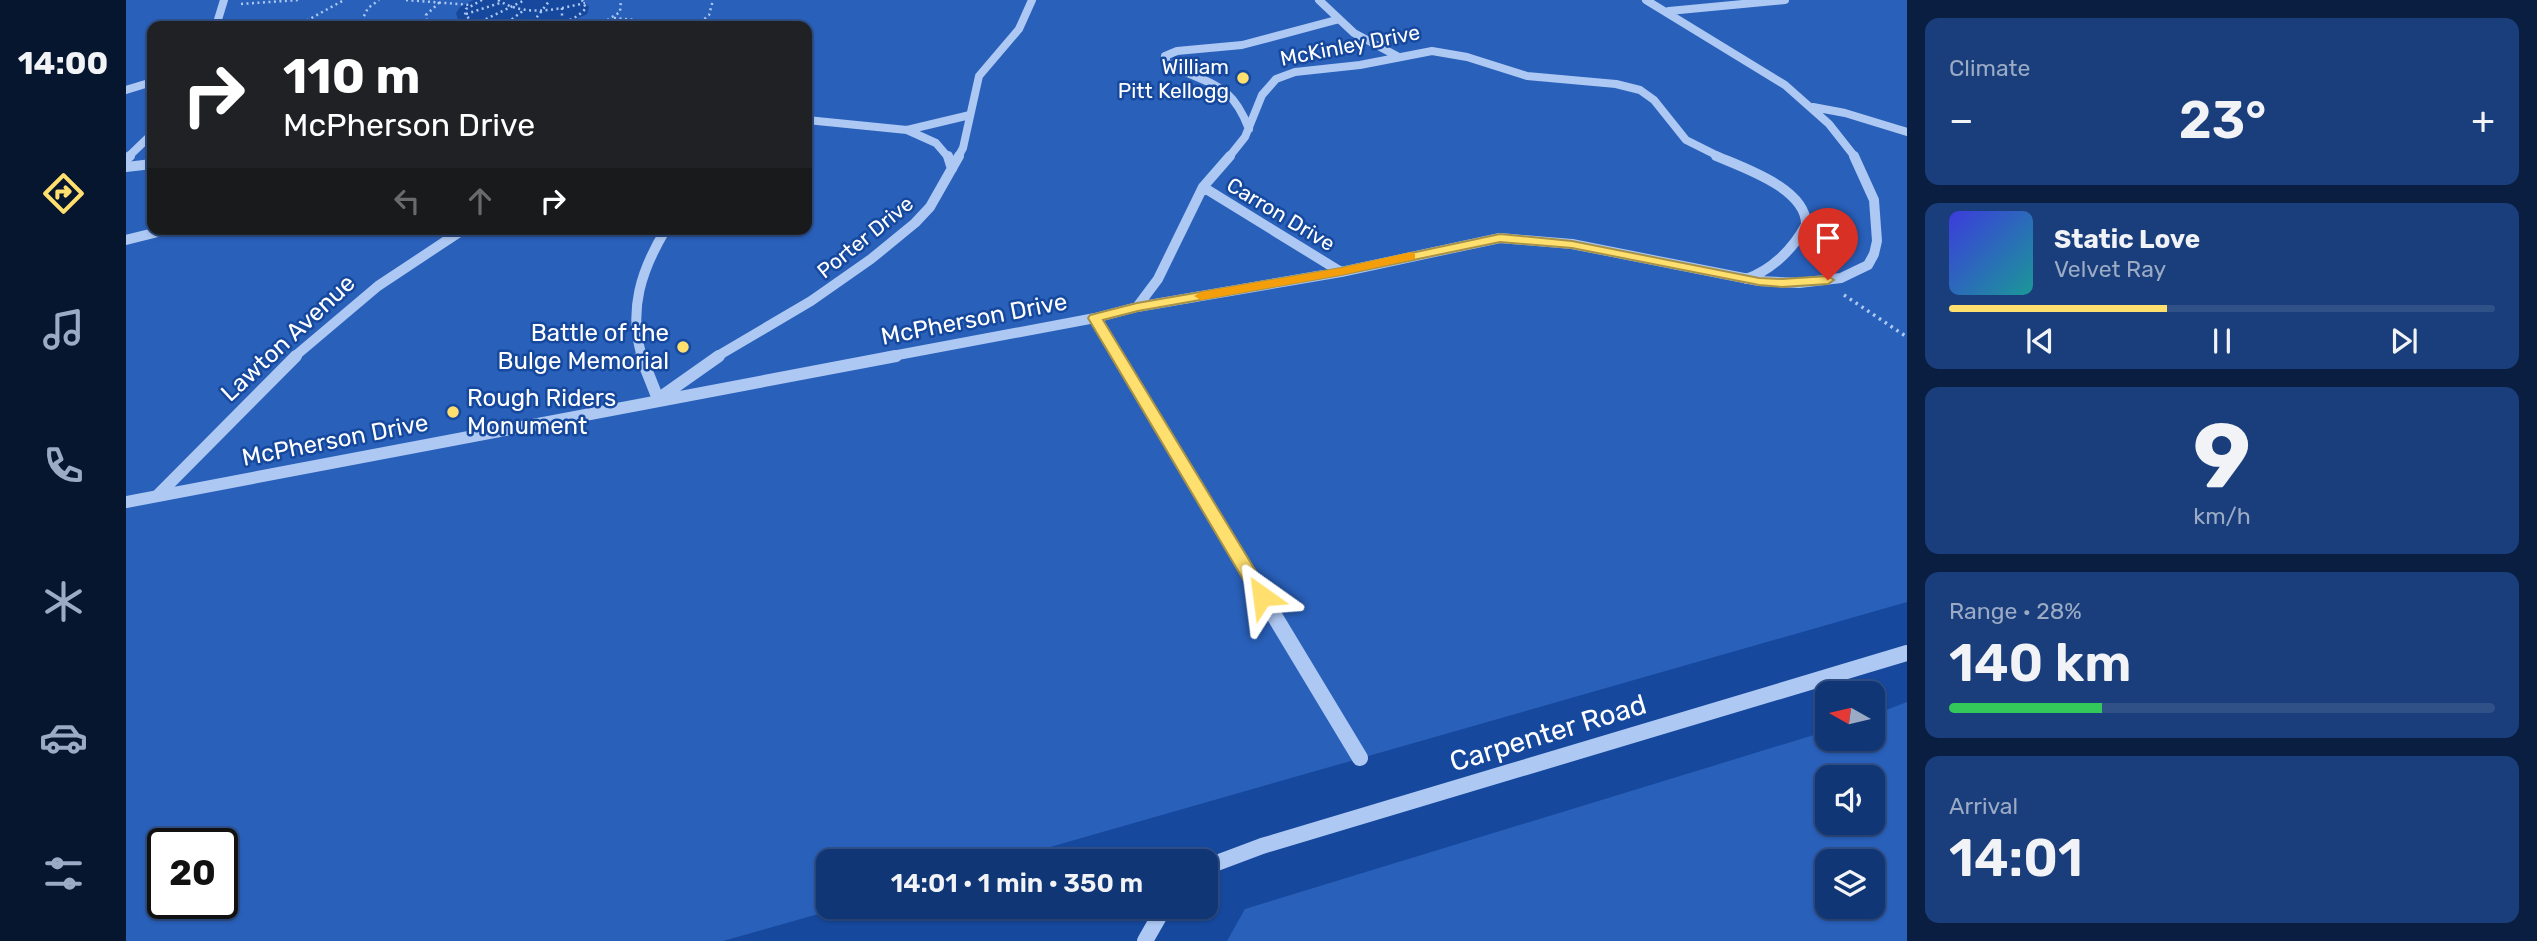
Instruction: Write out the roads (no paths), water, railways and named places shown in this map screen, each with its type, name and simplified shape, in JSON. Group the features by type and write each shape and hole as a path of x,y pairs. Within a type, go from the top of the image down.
{"street":[{"path":"218,21 224,0"},
{"name":"Porter Drive","path":"659,399 724,352 811,302 871,259 930,207 963,148 981,72 1019,29 1032,0"},
{"path":"1319,0 1335,20 1369,44 1397,56"},
{"name":"McPherson Drive","path":"126,502 1095,318 1137,307 1341,272 1500,238 1572,244 1746,279 1782,283 1849,277 1866,267 1876,254 1878,210 1863,168 1843,139 1813,107 1753,64 1646,0"},
{"path":"1668,11 1785,0"},
{"path":"1249,130 1242,108 1233,97 1214,83 1175,68 1167,63 1165,56 1177,51 1242,45 1335,20"},
{"name":"McKinley Drive","path":"1137,307 1155,284 1202,187 1230,158 1249,130 1258,103 1274,80 1294,73 1360,65 1417,52 1443,52 1525,76 1618,84 1651,96 1685,139 1794,194 1804,208 1807,224 1793,245 1758,276 1746,279"},
{"path":"126,90 147,84"},
{"path":"1813,107 1845,113 1907,132"},
{"path":"907,130 970,115"},
{"path":"812,120 907,130 943,146 951,157 952,169"},
{"path":"126,159 147,139"},
{"path":"126,167 147,165"},
{"name":"Carron Drive","path":"1202,187 1341,272"},
{"path":"126,240 147,235"},
{"name":"Lawton Avenue","path":"156,496 325,328 401,267 454,235"},
{"path":"659,399 648,378 636,333 634,304 643,265 662,235"},
{"path":"1095,318 1360,758"},
{"name":"Carpenter Road","path":"1218,863 1275,842 1907,653"},
{"path":"1145,941 1158,919"}],"place":[{"name":"William Pitt Kellogg","path":"1243,78"},
{"name":"Battle of the Bulge Memorial","path":"683,347"},
{"name":"Rough Riders Monument","path":"453,412"}]}
